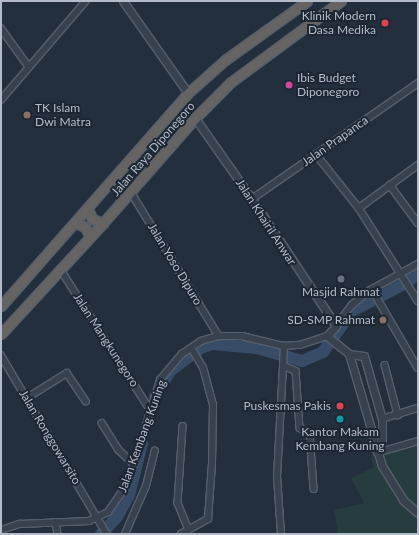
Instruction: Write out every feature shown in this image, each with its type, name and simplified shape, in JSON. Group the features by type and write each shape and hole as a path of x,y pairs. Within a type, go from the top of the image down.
{"highway":[{"name":"Jalan Raya Diponegoro","path":"1,306 76,223 188,93 225,60 308,1"},
{"name":"Jalan Raya Diponegoro","path":"1,334 61,270 195,118 231,82 341,1"},
{"path":"88,209 92,219 103,223"},
{"path":"76,223 85,227 90,237"}],"street":[{"path":"1,100 86,1"},
{"path":"123,1 188,93"},
{"path":"1,28 29,67"},
{"name":"Jalan Prapanca","path":"252,199 418,83"},
{"name":"Jalan Khairil Anwar","path":"195,118 252,199 336,326"},
{"path":"316,154 359,208 412,289 418,301"},
{"path":"359,208 418,165"},
{"path":"390,186 418,223"},
{"name":"Jalan Yoso Dipuro","path":"131,192 219,336"},
{"name":"Jalan Kembang Kuning","path":"99,519 115,504 134,464 160,380 169,367 201,341 219,336 242,336 284,346 331,340 336,326 352,305 401,273 418,264"},
{"name":"Jalan Mangkunegoro","path":"61,270 150,409"},
{"path":"374,292 418,368"},
{"path":"331,340 349,354 364,357 382,419 382,439 376,451"},
{"path":"281,534 277,477 281,378 284,364 284,346"},
{"path":"181,534 208,520 212,463 213,405 208,383 192,349"},
{"path":"349,354 361,391 376,451 403,500 418,513"},
{"name":"Jalan Ronggowarsito","path":"1,355 106,531"},
{"path":"284,364 296,371 300,428 310,434 314,489"},
{"path":"385,365 398,415"},
{"path":"26,398 67,373 86,401"},
{"path":"361,391 372,387"},
{"path":"382,419 418,408"},
{"path":"102,423 119,450 134,464"},
{"path":"183,426 178,503 189,530"},
{"path":"376,451 418,441"},
{"path":"125,534 146,486 155,451"},
{"path":"2,528 20,524 99,519"},
{"path":"56,522 58,534"}],"green space":[{"path":"418,440 418,534 338,534 334,510 364,503 351,478 374,467 371,458 374,452"}],"waterway":[{"path":"155,396 170,371 200,348 212,344 257,348 302,361 323,352 352,311 406,283 418,274"},
{"path":"101,534 117,517 129,495 142,444"}],"place":[{"name":"Klinik Modern Dasa Medika","path":"385,23"},
{"name":"Ibis Budget Diponegoro","path":"289,85"},
{"name":"TK Islam Dwi Matra","path":"27,115"},
{"name":"Masjid Rahmat","path":"341,279"},
{"name":"SD-SMP Rahmat","path":"383,320"},
{"name":"Puskesmas Pakis","path":"340,406"},
{"name":"Kantor Makam Kembang Kuning","path":"340,419"}]}
